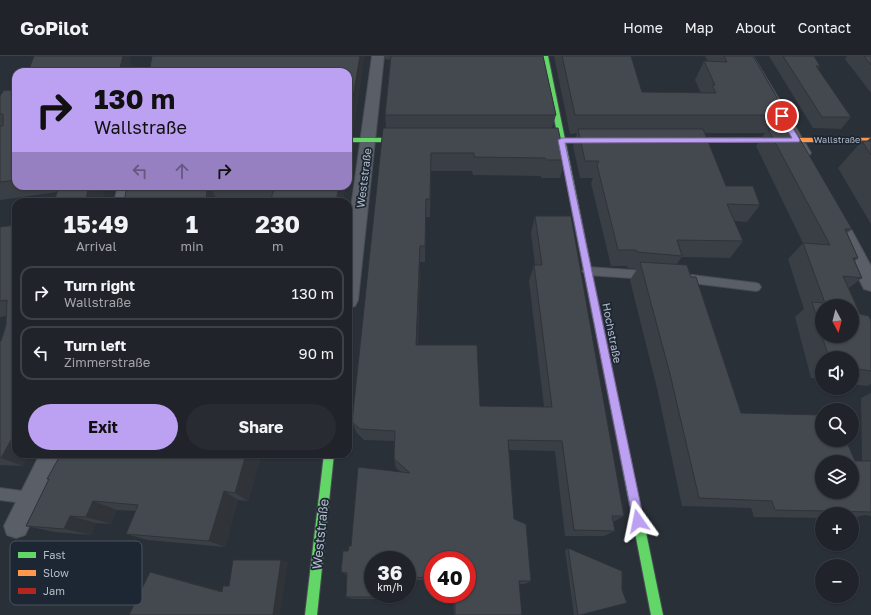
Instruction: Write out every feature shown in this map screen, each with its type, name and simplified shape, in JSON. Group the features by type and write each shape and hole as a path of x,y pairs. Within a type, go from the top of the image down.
{"street":[{"name":"Weststraße","path":"352,268 378,56"},
{"name":"Hochstraße","path":"545,56 657,615"},
{"path":"747,56 811,168"},
{"path":"352,140 422,140"},
{"name":"Wallstraße","path":"671,140 871,140"},
{"path":"839,222 871,284"},
{"path":"16,526 50,458"},
{"name":"Weststraße","path":"311,615 329,458"}],"lane":[{"path":"588,272 657,276"},
{"path":"673,277 720,281 756,287"},
{"path":"0,494 30,498"}],"building":[{"path":"34,56 123,56 120,68 30,68"},
{"path":"152,56 360,56 352,103 352,68 150,68"},
{"path":"391,56 543,56 556,115 385,115"},
{"path":"562,56 631,56 642,92 716,93 712,85 715,85 704,61 727,62 724,56 753,56 787,115 575,115"},
{"path":"783,56 814,56 820,66 816,66 851,117 822,117"},
{"path":"864,56 871,56 871,65"},
{"path":"4,90 12,91 12,180 0,182 0,126 3,126 3,114 0,114 0,96"},
{"path":"383,128 558,128 565,160 546,160 545,158 474,157 474,153 431,153 430,199 426,199 425,246 420,246 416,345 477,345 480,406 552,407 534,265 542,265 535,216 571,216 624,516 612,516 615,531 574,530 562,441 508,440 514,519 526,524 531,581 519,581 522,615 455,615 455,603 476,603 476,551 424,551 424,578 416,577 416,551 364,551 364,597 346,597 347,573 341,572 343,551 348,551 349,546 351,546 358,467 410,473 394,459 395,431 360,429 352,422"},
{"path":"578,129 703,129 726,186 753,186 760,205 727,204 743,241 677,240 682,256 637,252 636,250 618,250 597,165 599,161 585,161"},
{"path":"768,129 794,129 852,229 845,229 858,258 853,258 862,278 843,276 853,299 824,299 803,243 830,245"},
{"path":"862,141 871,141 871,155"},
{"path":"58,190 88,190 86,198 55,198"},
{"path":"126,190 207,190 206,198 125,198"},
{"path":"274,190 338,190 337,198 271,198"},
{"path":"12,226 12,438 1,458 0,341 6,325 7,300 0,301 0,227"},
{"path":"640,262 687,265 691,277 696,277 741,413 815,415 815,447 849,447 852,455 815,455 815,499 859,499 859,461 871,461 871,512 859,512 859,507 815,507 815,511 775,510 772,501 699,498 670,374"},
{"path":"812,302 815,302 815,312"},
{"path":"859,312 860,314 869,316 871,321 871,371 859,369 859,351 827,351 824,343 859,343"},
{"path":"59,458 245,458 235,493 224,491 209,541 126,534 138,505 93,501 86,517 70,516 64,529 26,526 49,479 47,479"},
{"path":"568,548 622,571 622,590 627,603 578,615"},
{"path":"233,560 281,560 273,615 129,615 134,605 142,605 142,588 150,572 222,592 223,586 229,586"}],"traffic: fast":[{"path":"545,56 589,277"},
{"path":"352,140 411,140"},
{"path":"625,455 657,615"},
{"path":"311,615 329,458"}],"traffic: slow":[{"path":"677,140 871,140"}],"traffic: jam":[{"path":"589,277 625,455"}],"route":[{"path":"638,521 562,140 796,140 782,116"}]}
